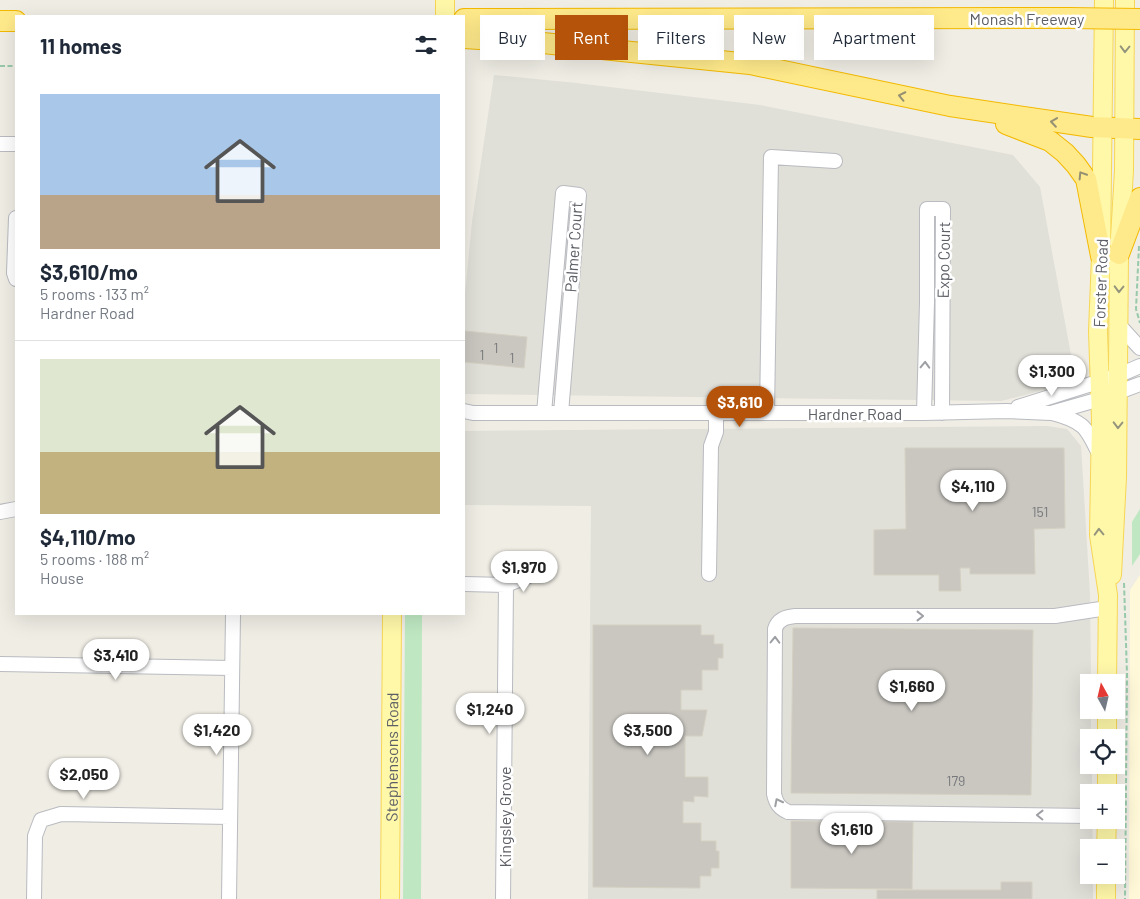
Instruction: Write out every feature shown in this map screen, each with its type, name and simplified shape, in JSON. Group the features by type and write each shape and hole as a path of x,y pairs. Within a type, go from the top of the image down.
{"highway":[{"name":"Monash Freeway","path":"465,19 1140,19"},
{"path":"0,21 15,21"},
{"path":"465,38 543,43 750,64 950,106 1052,122 1102,128 1132,129"},
{"path":"950,106 1050,141 1065,153 1086,180 1110,255"},
{"path":"1110,255 1140,198"}],"main road":[{"path":"445,0 445,15"},
{"name":"Forster Road","path":"1104,0 1102,128 1110,255 1118,324 1117,477 1112,577 1108,602"},
{"name":"Forster Road","path":"1107,674 1108,602 1099,535 1100,399 1098,331 1132,129 1125,0"},
{"name":"Stephensons Road","path":"390,899 392,615"},
{"path":"1106,884 1106,899"}],"street":[{"path":"0,144 15,144"},
{"path":"767,413 771,157 835,161"},
{"name":"Palmer Court","path":"544,413 563,193 579,195 570,282 561,413"},
{"name":"Expo Court","path":"924,413 927,209 944,209 942,413"},
{"path":"15,246 15,276"},
{"path":"554,281 570,282"},
{"path":"927,302 942,303"},
{"path":"1118,324 1140,348"},
{"path":"1118,385 1140,366"},
{"name":"Hardner Road","path":"1006,411 1099,381 1118,385"},
{"path":"1118,385 1140,384"},
{"name":"Hardner Road","path":"467,413 1051,412 1100,399 1118,385"},
{"path":"1051,412 1070,418 1089,432 1100,457"},
{"path":"709,574 711,446 716,432 716,413"},
{"path":"0,512 15,510"},
{"path":"465,584 506,585 531,575"},
{"name":"Kingsley Grove","path":"503,899 506,585"},
{"path":"1080,816 788,812 783,810 778,805 774,794 775,628 779,621 795,616 1054,616 1108,602"},
{"path":"229,899 233,615"},
{"path":"0,664 232,668"},
{"path":"34,899 35,836 41,820 61,814 230,817"}],"path":[{"path":"0,66 15,66"},
{"path":"1139,242 1136,308 1140,323"},
{"path":"1124,577 1128,674 1125,899"}],"shaded area":[{"path":"494,75 760,105 1013,155 1040,187 1076,382 1001,401 465,394 465,294 472,222"},
{"path":"1047,426 1067,429 1081,446 1090,594 1091,674 1080,674 1080,719 1091,719 1091,729 1080,729 1080,774 1092,774 1092,784 1080,784 1080,829 1092,829 1093,839 1080,839 1080,884 1093,884 1093,899 588,899 591,506 465,505 465,431"},
{"path":"1140,575 1140,899 1129,899 1130,590"}],"green space":[{"path":"1140,509 1140,554 1132,566 1132,522"},
{"path":"405,615 422,615 421,899 403,899"}],"building":[{"path":"465,331 527,337 524,368 465,362"},
{"path":"905,448 1064,448 1065,528 1034,529 1035,574 970,574 970,568 960,568 961,591 939,591 939,575 874,575 874,530 906,529"},
{"path":"593,625 701,625 701,635 714,635 714,644 723,644 723,658 718,658 718,670 702,670 702,690 681,690 681,710 707,710 702,736 685,736 685,777 708,777 708,797 694,796 694,802 683,801 683,823 701,823 701,841 716,841 716,851 719,851 719,868 711,868 711,876 700,876 700,888 593,887"},
{"path":"793,628 1033,630 1031,795 791,793"},
{"path":"791,821 913,822 912,889 791,888"},
{"path":"1001,882 1032,882 1032,899 877,899 877,890 1001,890"}]}
